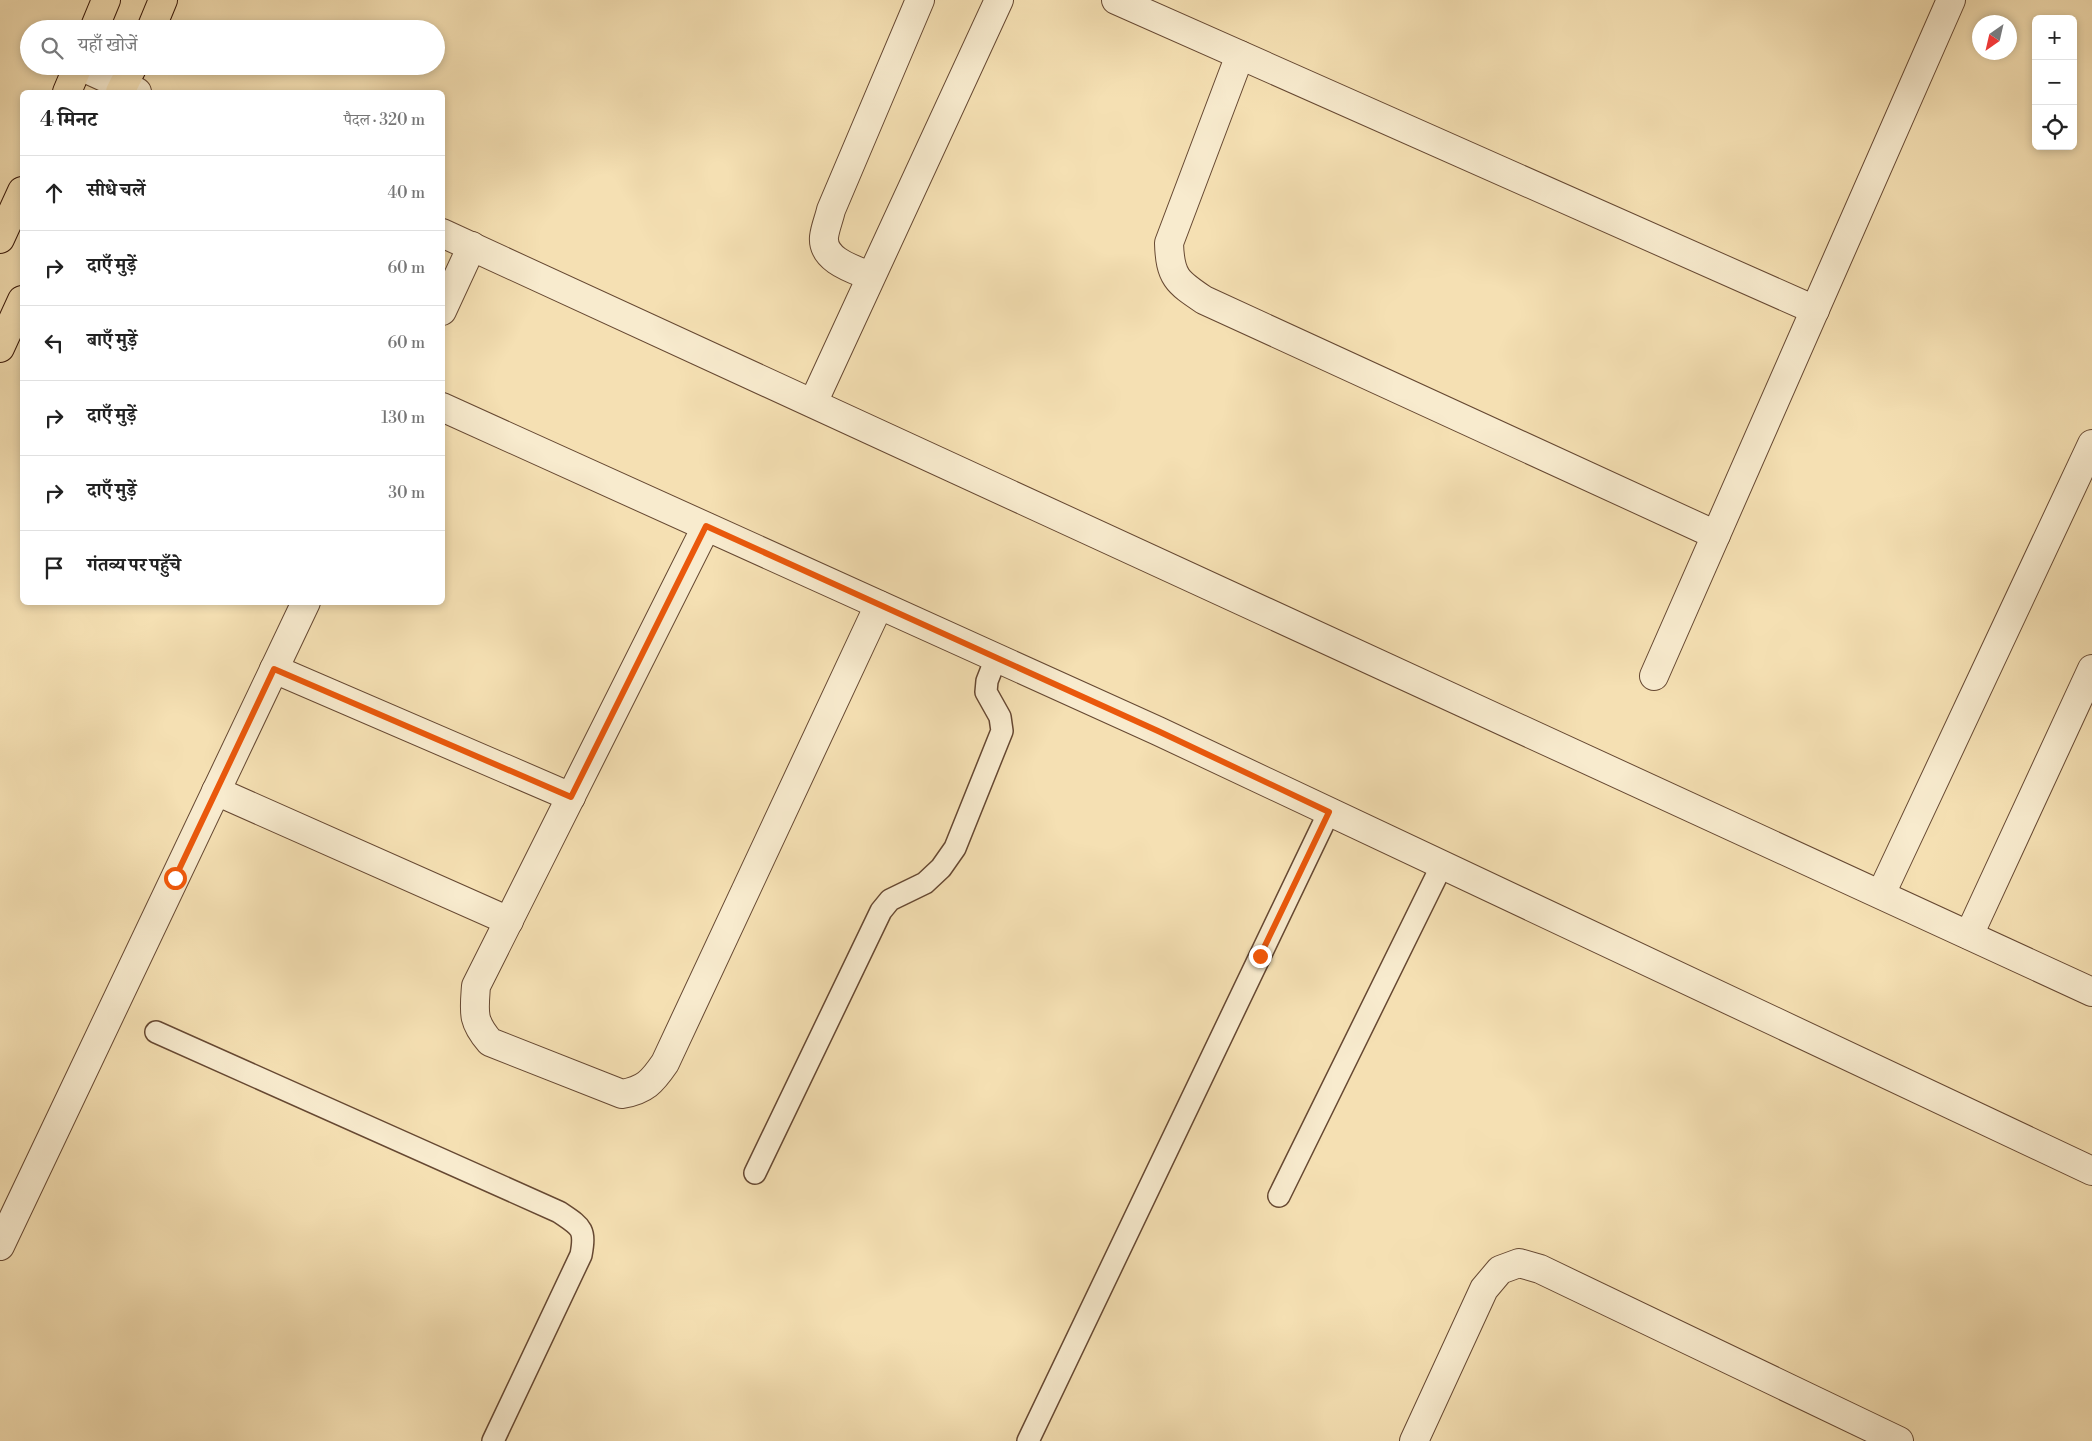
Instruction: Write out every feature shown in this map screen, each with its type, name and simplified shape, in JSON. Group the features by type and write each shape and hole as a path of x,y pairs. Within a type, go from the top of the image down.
{"main road":[{"path":"98,20 106,0"},
{"path":"155,20 163,0"},
{"path":"68,90 75,75"},
{"path":"0,239 20,195"},
{"path":"0,348 20,304"}],"street":[{"path":"870,276 843,264 828,253 824,239 831,210 920,0"},
{"path":"813,403 999,0"},
{"path":"1116,0 1143,6 1240,55 1815,310"},
{"path":"1654,676 1951,0"},
{"path":"1240,55 1169,243 1170,265 1182,285 1204,300 1716,535"},
{"path":"104,75 128,84"},
{"path":"445,234 2092,992"},
{"path":"445,304 472,246"},
{"path":"445,408 996,658 1329,812 2092,1171"},
{"path":"1881,894 2092,444"},
{"path":"706,526 476,986 474,1013 478,1029 490,1042 622,1094 636,1091 653,1081 665,1064 879,605"},
{"path":"0,1246 305,605"},
{"path":"274,669 571,797"},
{"path":"1968,935 2082,717 2092,669"},
{"path":"216,791 509,921"},
{"path":"1414,1441 1484,1289 1500,1270 1520,1263 1540,1269 1899,1441"}],"lane":[{"path":"754,1173 881,911 890,900 925,883 941,868 955,848 1002,731 1000,717 986,692 987,681 996,658"},
{"path":"1028,1441 1329,812"},
{"path":"1279,1196 1442,866"},
{"path":"156,1032 559,1212 579,1225 584,1238 581,1255 493,1441"}],"route":[{"path":"175,878 274,669 571,797 706,526 1158,731 1329,812 1260,956"}]}
